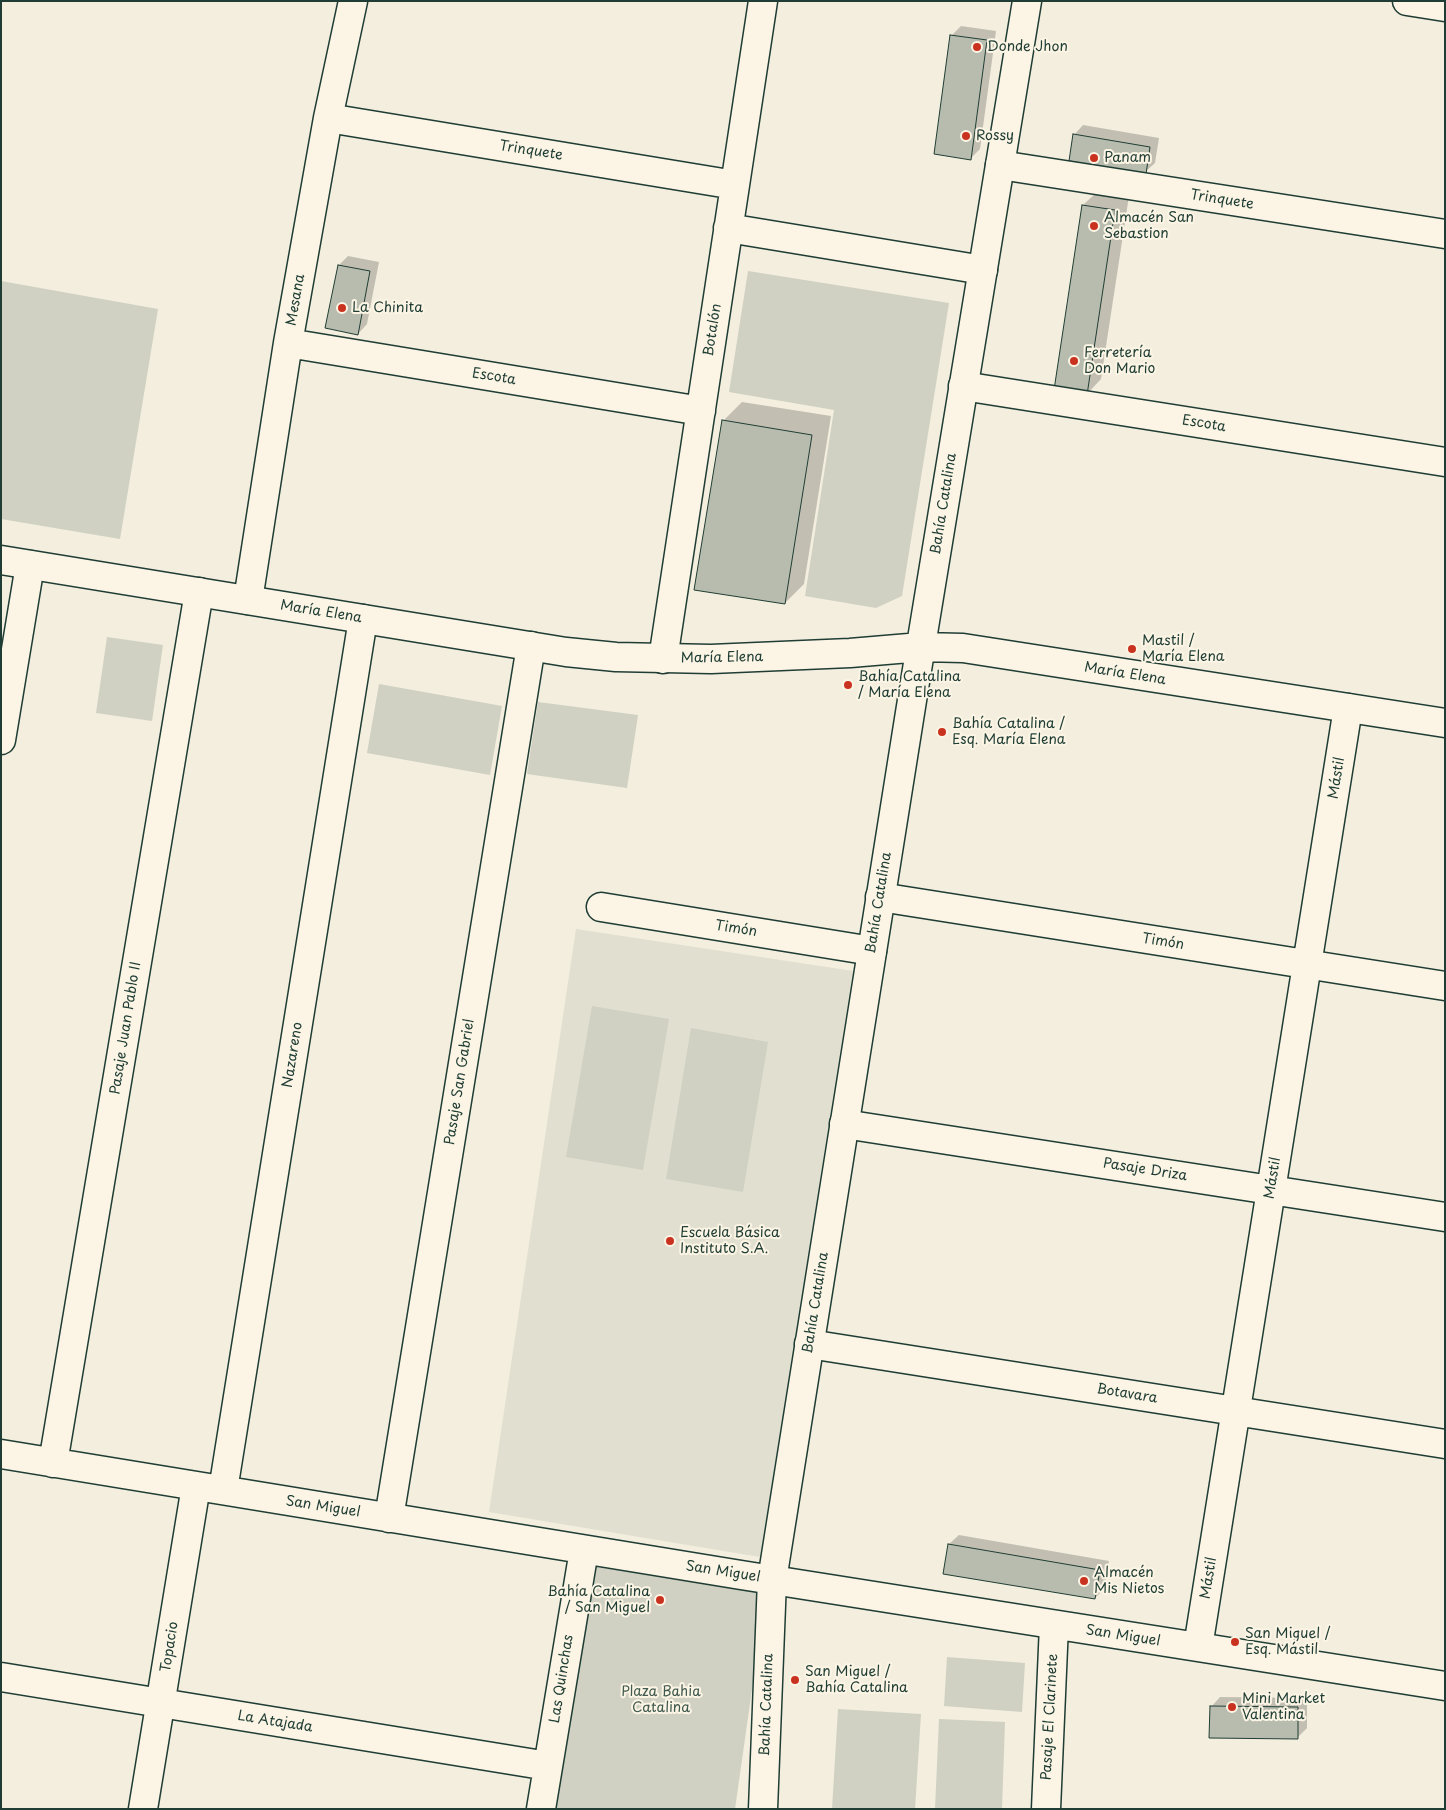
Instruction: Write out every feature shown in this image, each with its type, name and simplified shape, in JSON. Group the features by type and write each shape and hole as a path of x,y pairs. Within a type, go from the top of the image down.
{"street":[{"name":"Mesana","path":"248,600 288,343 328,118 353,1"},
{"name":"Botalón","path":"663,659 763,1"},
{"name":"Bahía Catalina","path":"763,1809 772,1580 880,897 1027,1"},
{"path":"1407,1 1445,7"},
{"name":"Trinquete","path":"328,118 735,185"},
{"name":"Trinquete","path":"1000,165 1445,234"},
{"path":"728,228 982,270"},
{"name":"Escota","path":"288,343 700,411"},
{"name":"Escota","path":"963,386 1445,462"},
{"name":"María Elena","path":"1,560 531,646 616,657 663,659 763,658 921,647 963,648 1445,723"},
{"path":"1,740 30,565"},
{"name":"Pasaje Juan Pablo II","path":"53,1463 199,592"},
{"name":"Nazareno","path":"223,1490 364,619"},
{"name":"Pasaje San Gabriel","path":"388,1518 531,646"},
{"name":"Mástil","path":"1198,1648 1348,708"},
{"name":"Timón","path":"880,897 1445,986"},
{"name":"Timón","path":"601,907 872,951"},
{"name":"Pasaje Driza","path":"844,1124 1445,1217"},
{"name":"Botavara","path":"810,1344 1445,1444"},
{"name":"San Miguel","path":"1,1454 584,1550 1445,1686"},
{"name":"Topacio","path":"144,1809 196,1486"},
{"name":"Las Quinchas","path":"542,1809 584,1550"},
{"name":"Pasaje El Clarinete","path":"1046,1809 1054,1625"},
{"name":"La Atajada","path":"1,1677 548,1766"}],"shaded area":[{"name":"Escuela Básica Instituto S.A.","path":"576,929 853,971 760,1557 489,1512"}],"green space":[{"path":"748,271 949,303 902,596 876,608 805,596 834,410 729,392"},
{"path":"1,281 158,309 120,539 1,519"},
{"path":"107,637 163,645 152,721 96,713"},
{"path":"379,684 502,706 490,775 367,753"},
{"path":"538,702 638,715 627,788 527,774"},
{"path":"592,1006 669,1019 643,1170 566,1157"},
{"path":"691,1028 768,1042 743,1192 666,1179"},
{"name":"Plaza Bahia Catalina","path":"589,1566 766,1591 735,1809 555,1809"},
{"path":"947,1657 1025,1663 1022,1712 944,1706"},
{"path":"838,1709 921,1714 915,1809 832,1809"},
{"path":"939,1719 1005,1722 1002,1809 935,1809"}],"building":[{"path":"950,35 987,40 971,160 934,154"},
{"path":"1073,134 1150,147 1146,174 1069,161"},
{"path":"1082,205 1115,210 1087,395 1054,390"},
{"path":"338,265 370,271 358,335 325,328"},
{"path":"722,420 812,435 785,604 694,590"},
{"path":"948,1544 1100,1570 1095,1599 943,1574"},
{"path":"1210,1706 1298,1707 1298,1739 1209,1738"}],"place":[{"name":"Donde Jhon","path":"977,47"},
{"name":"Rossy","path":"966,136"},
{"name":"Panam","path":"1094,158"},
{"name":"Almacén San Sebastion","path":"1094,226"},
{"name":"La Chinita","path":"342,308"},
{"name":"Ferretería Don Mario","path":"1074,361"},
{"name":"Mastil / María Elena","path":"1132,649"},
{"name":"Bahía Catalina / María Elena","path":"848,685"},
{"name":"Bahía Catalina / Esq. María Elena","path":"942,732"},
{"name":"Escuela Básica Instituto S.A.","path":"670,1241"},
{"name":"Almacén Mis Nietos","path":"1084,1581"},
{"name":"Bahía Catalina / San Miguel","path":"660,1600"},
{"name":"San Miguel / Esq. Mástil","path":"1235,1642"},
{"name":"San Miguel / Bahía Catalina","path":"795,1680"},
{"name":"Mini Market Valentina","path":"1232,1707"}]}
